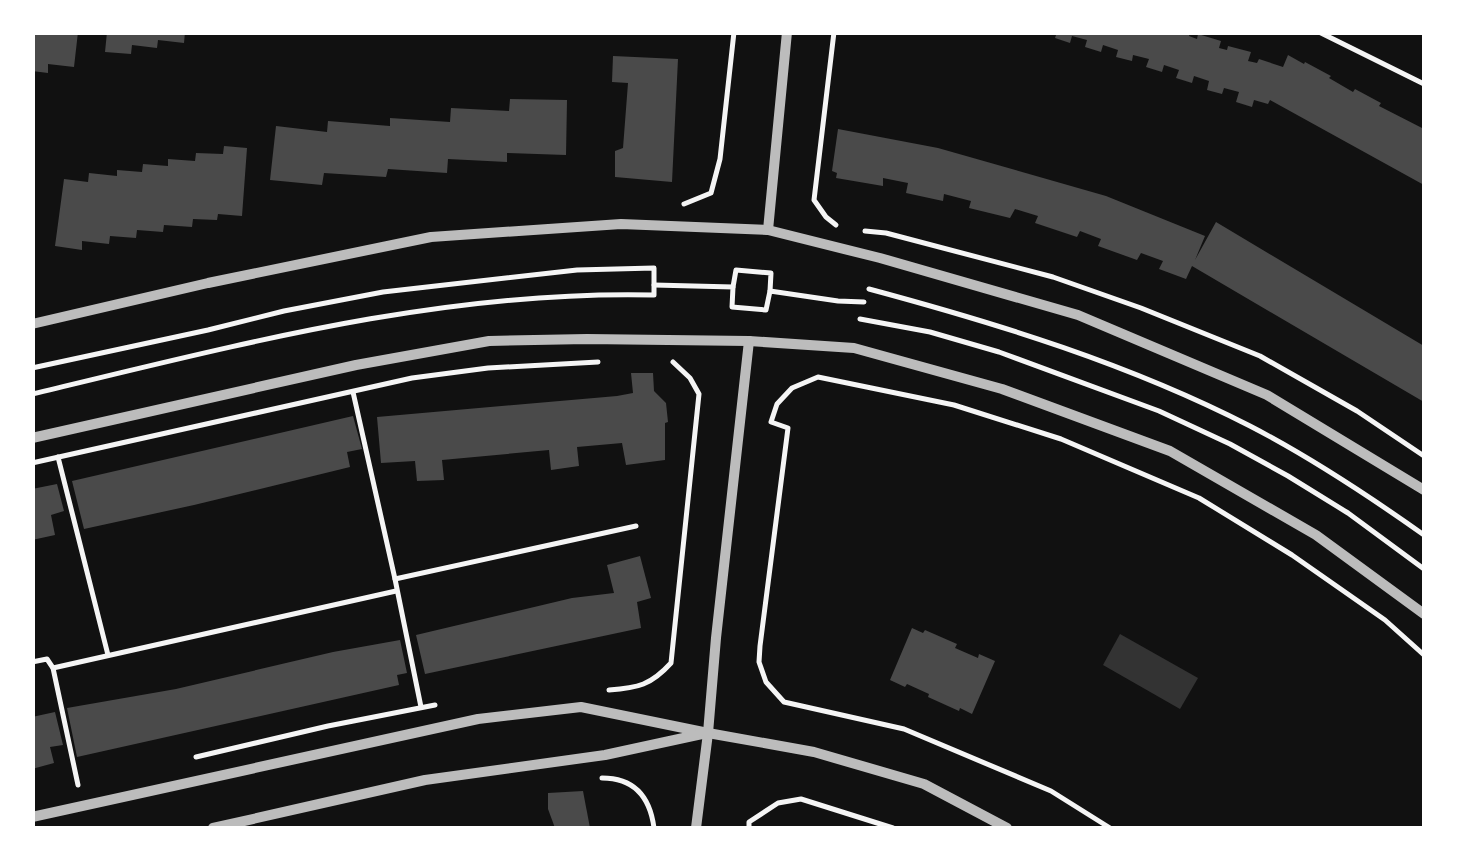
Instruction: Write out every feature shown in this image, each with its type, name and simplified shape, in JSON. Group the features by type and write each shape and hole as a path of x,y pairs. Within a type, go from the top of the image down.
{"street":[{"path":"768,230 787,32"},
{"path":"32,324 432,237 621,224 768,230 1078,316 1268,395 1424,490"},
{"path":"32,438 356,365 488,341 749,341 854,348 1002,389 1170,450 1316,534 1424,614"},
{"path":"696,828 749,341"},
{"path":"32,817 478,719 581,707 814,752 924,784 1007,828"},
{"path":"213,828 425,780 605,756 708,733"}],"path":[{"path":"677,207 711,193 720,158 734,32"},
{"path":"834,32 814,200 840,228"},
{"path":"1319,32 1424,84"},
{"path":"856,230 886,233"},
{"path":"32,368 383,292 577,270 654,268 654,295 589,294 499,300 352,321 32,394"},
{"path":"736,270 771,273 766,310 732,307 733,287 736,270"},
{"path":"654,285 733,287"},
{"path":"868,289 1028,336 1176,392 1251,426 1381,505 1424,536"},
{"path":"770,291 864,302"},
{"path":"606,691 636,688 657,678 671,663 699,394 676,362 657,359"},
{"path":"32,463 412,378 469,370 597,362"},
{"path":"1110,828 1050,790 969,755 904,730 784,702 766,682 759,662 760,646 788,428 771,422 777,404 792,388 818,377 954,405 1060,439 1140,471 1199,498 1292,555 1385,620 1424,655"},
{"path":"353,392 422,708"},
{"path":"58,457 108,655"},
{"path":"395,579 636,526"},
{"path":"53,668 396,591"},
{"path":"32,662 47,659 53,668 78,785"},
{"path":"600,778 618,778 634,787 652,812 654,828"},
{"path":"749,828 749,822 778,803 802,799 894,828"}],"shaded area":[{"path":"1120,634 1198,678 1180,709 1103,665"}],"building":[{"path":"32,32 78,32 74,67 48,64 48,73 32,71"},
{"path":"107,32 185,32 184,43 158,40 157,48 132,45 131,54 105,52"},
{"path":"1057,32 1190,32 1189,36 1197,39 1198,34 1221,41 1219,48 1227,50 1228,46 1251,52 1248,61 1257,63 1259,59 1283,67 1288,55 1305,62 1424,129 1424,185 1270,100 1268,104 1254,100 1252,107 1236,102 1239,92 1224,88 1222,94 1207,90 1209,81 1194,76 1192,83 1176,78 1179,70 1164,65 1162,72 1146,67 1149,59 1133,55 1132,61 1116,57 1118,50 1103,45 1101,52 1085,47 1087,40 1072,36 1070,43 1055,38"},
{"path":"613,56 678,59 672,182 615,177 615,151 623,148 628,83 612,82"},
{"path":"510,99 567,100 566,155 507,153 507,162 448,159 447,173 388,169 386,177 324,173 322,185 270,180 276,126 327,132 328,121 390,126 390,118 450,122 451,108 509,111"},
{"path":"838,129 938,148 1106,196 1205,236 1195,260 1216,222 1424,346 1424,402 1192,266 1186,279 1159,269 1163,261 1141,253 1137,260 1098,246 1101,239 1080,231 1077,237 1035,223 1038,216 1015,209 1010,218 969,208 971,201 944,194 943,201 906,193 908,183 883,178 883,186 836,178 837,173 832,171"},
{"path":"224,146 247,148 242,216 218,214 217,220 193,219 192,227 164,225 163,232 137,230 136,238 110,236 109,244 82,241 82,250 55,246 64,179 88,182 89,173 117,176 117,170 142,172 143,164 168,166 168,159 195,161 196,153 223,154"},
{"path":"631,373 653,373 654,391 666,403 665,460 626,465 622,443 577,447 579,466 551,470 549,450 442,460 444,480 417,481 415,461 381,463 377,417 617,396 633,393"},
{"path":"353,416 362,449 347,452 350,467 84,529 72,481"},
{"path":"57,484 64,511 51,515 55,535 32,540 32,489"},
{"path":"640,556 651,598 637,602 641,628 425,674 416,635 572,598 614,593 607,565"},
{"path":"912,628 957,644 955,648 978,658 979,654 995,661 972,714 890,680"},
{"path":"400,640 407,673 397,675 399,685 77,757 67,708 176,689"},
{"path":"55,712 63,745 50,747 54,763 32,769 32,717"},
{"path":"583,791 590,828 555,828 548,809 548,793"}]}
